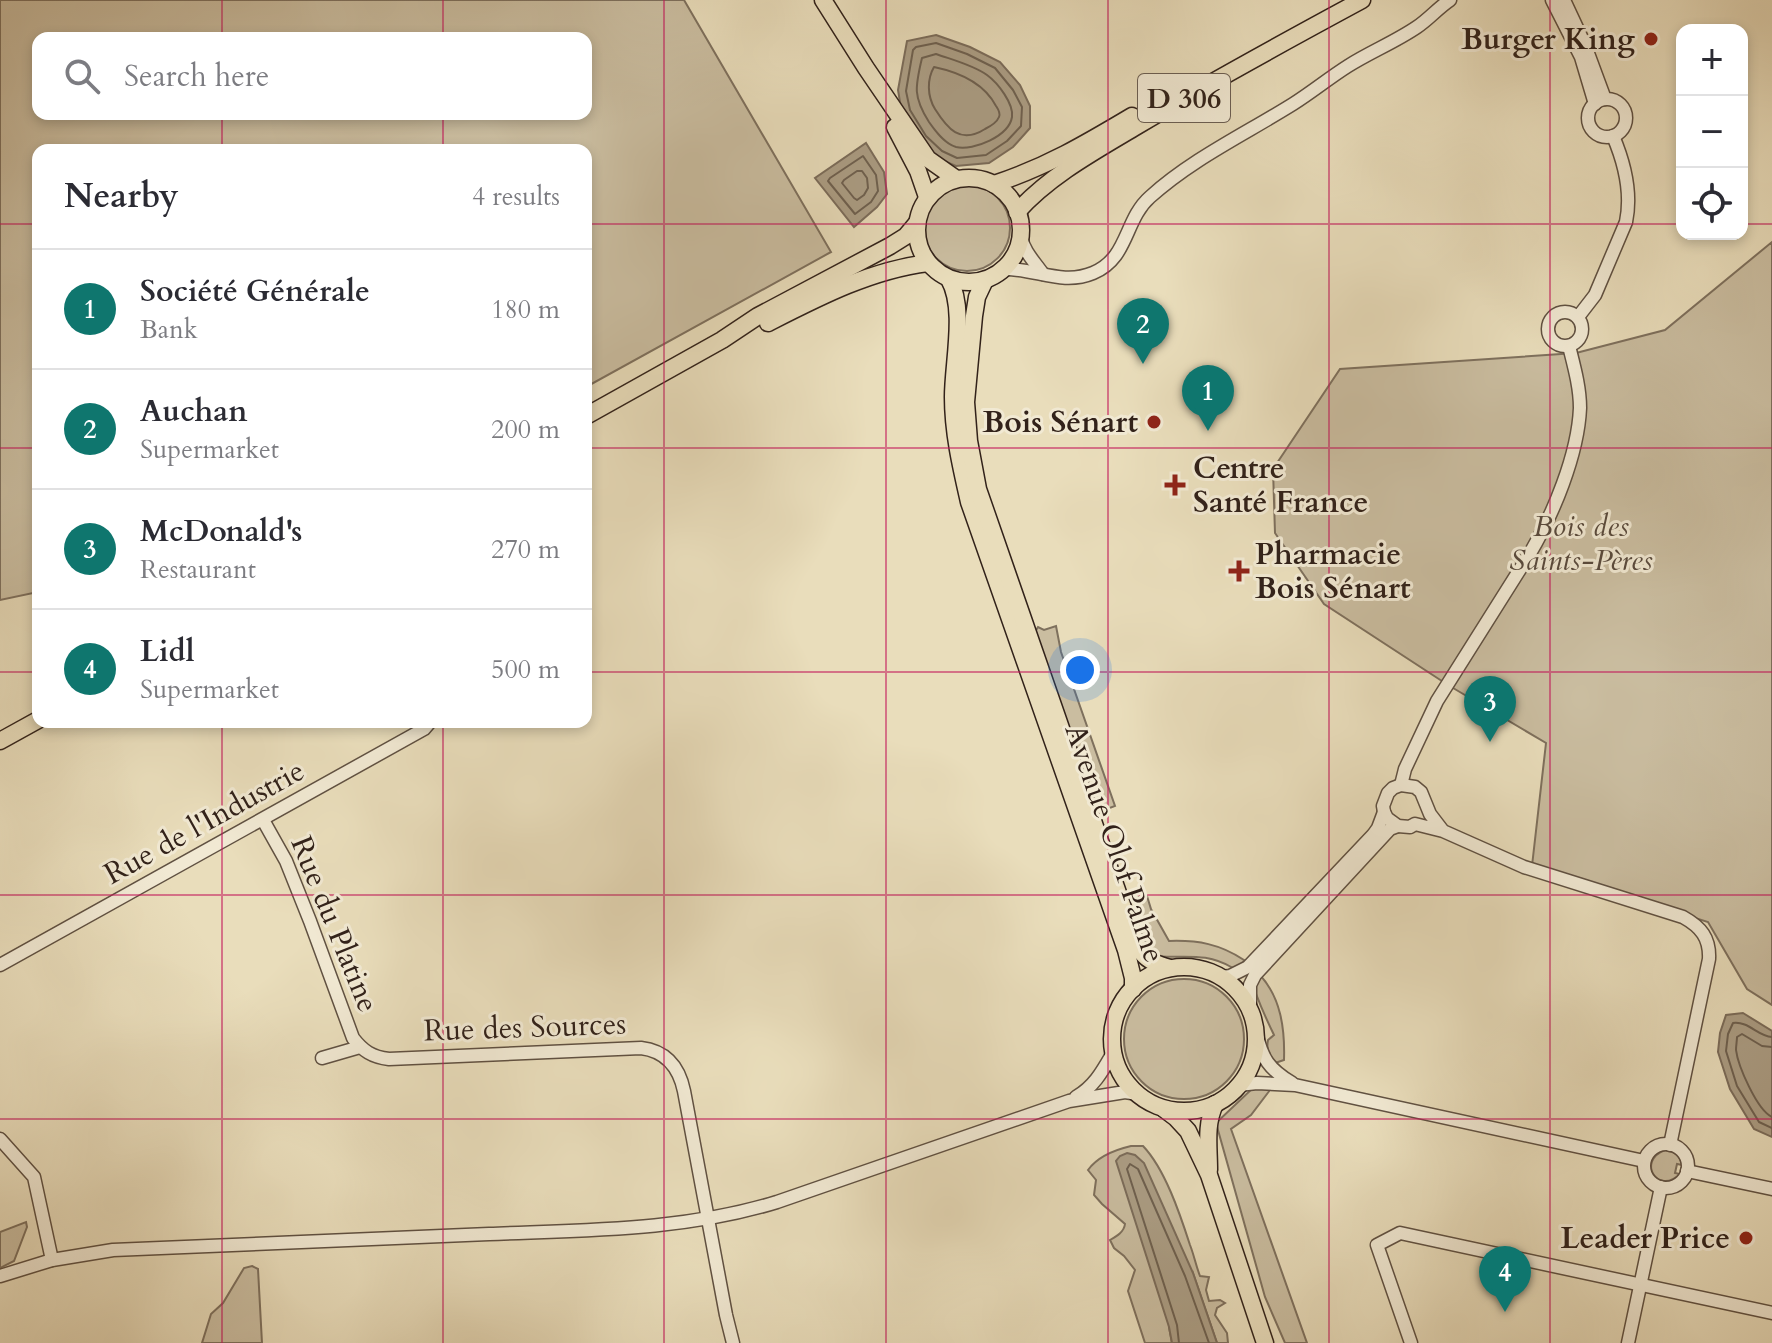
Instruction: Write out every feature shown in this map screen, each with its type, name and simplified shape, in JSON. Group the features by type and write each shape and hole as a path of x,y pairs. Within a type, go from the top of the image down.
{"main road":[{"path":"823,0 928,159 955,178"},
{"name":"D 306","path":"994,184 1026,174 1071,152 1200,76 1339,0"},
{"name":"D 306","path":"1017,212 1039,189 1120,137 1240,66 1362,0"},
{"path":"866,68 918,171 927,197"},
{"path":"592,413 722,340 758,316 906,236 917,223 927,197 955,178 980,179 994,184 1007,195 1017,212 1021,237 1015,254 1004,269 985,280 968,283 949,279 928,263 917,237 917,223"},
{"path":"722,340 755,330 865,278 899,267 928,263"},
{"path":"949,279 957,305 953,397 957,449 969,502 1018,624"},
{"path":"985,280 977,297 969,356 966,402 969,441 984,512 1018,624"},
{"name":"Avenue Olof Palme","path":"1018,624 1142,953 1158,965 1170,968"},
{"name":"Avenue Olof Palme","path":"1018,624 1126,950 1133,989"},
{"path":"0,741 32,723"},
{"path":"1160,1107 1188,1111 1215,1104 1228,1096 1248,1073 1256,1046 1250,1008 1243,996 1213,972 1192,967 1170,968 1150,976 1133,989 1116,1018 1114,1051 1122,1075 1138,1094 1176,1118 1188,1131 1209,1175 1265,1343"},
{"path":"1209,1175 1208,1128 1215,1104"}],"street":[{"path":"1004,269 1062,279 1095,272 1115,257 1122,247 1130,224 1142,204 1169,182 1348,66 1418,27 1450,0"},
{"path":"1552,0 1600,102"},
{"path":"1564,0 1585,45 1600,102"},
{"path":"1600,102 1617,102 1625,111 1623,129 1613,136 1597,135 1589,125 1589,114 1600,102"},
{"path":"1578,317 1595,295 1628,212 1627,182 1613,136"},
{"path":"1021,237 1023,246 1043,274"},
{"path":"1561,312 1573,313 1582,322 1582,334 1575,344 1569,346 1552,341 1549,335 1550,321 1561,312"},
{"path":"1401,785 1405,769 1437,701 1542,534 1559,493 1580,408 1569,346"},
{"name":"Rue de l'Industrie","path":"0,965 425,728"},
{"path":"1443,831 1415,787 1401,785 1388,793 1384,812 1398,826 1415,824 1443,831 1524,867 1683,917 1702,931 1708,941 1709,959 1670,1145"},
{"path":"1415,824 1423,816 1426,806"},
{"path":"1222,977 1248,967 1373,835 1384,812"},
{"name":"Rue du Platine","path":"263,820 286,861 353,1038 360,1047"},
{"path":"1250,1008 1250,985 1255,975 1390,829 1398,826"},
{"path":"1256,1032 1259,1048 1270,1067 1295,1085"},
{"path":"322,1058 360,1047"},
{"name":"Rue des Sources","path":"360,1047 370,1054 389,1059 641,1048 662,1054 671,1061 681,1077 733,1343"},
{"path":"1069,1101 1098,1079 1114,1051"},
{"path":"1239,1085 1295,1085 1644,1161"},
{"path":"0,1276 52,1260 113,1250 606,1229 709,1219 777,1202 1069,1101 1125,1092 1138,1094"},
{"path":"0,1139 34,1177 52,1260"},
{"path":"1664,1144 1670,1145 1684,1154 1687,1171 1682,1181 1672,1187 1661,1187 1647,1178 1644,1161 1649,1151 1664,1144"},
{"path":"1687,1171 1772,1189"},
{"path":"1628,1343 1661,1187"},
{"path":"1411,1343 1377,1245 1400,1233 1772,1313"}],"green space":[{"path":"0,0 684,0 831,252 592,384 592,144 32,144 32,593 0,600"},
{"path":"959,185 975,185 998,197 1007,211 1010,228 1007,245 998,259 975,271 959,271 943,264 931,252 924,236 924,220 931,204 943,192"},
{"name":"Bois des Saints-Pères","path":"1772,242 1772,1005 1747,989 1708,922 1532,866 1546,743 1448,685 1324,604 1275,533 1273,469 1340,369 1576,353 1665,330"},
{"path":"1056,626 1061,652 1115,806 1107,809 1098,795 1090,769 1080,762 1035,632 1038,627 1044,630"},
{"path":"1147,896 1169,941 1199,942 1217,947 1244,960 1243,964 1233,968 1213,959 1153,956 1141,938 1135,915 1135,901"},
{"path":"1259,974 1277,1003 1282,1025 1284,1060 1275,1063 1267,1047 1268,1040 1274,1035 1251,978"},
{"path":"1184,979 1207,984 1226,997 1239,1016 1244,1039 1239,1062 1226,1081 1207,1094 1184,1099 1161,1094 1142,1081 1129,1062 1124,1039 1129,1016 1142,997 1161,984"},
{"path":"1255,1086 1268,1086 1270,1090 1251,1115 1231,1129 1307,1343 1285,1343 1265,1297 1216,1123"},
{"path":"1131,1146 1143,1146 1165,1179 1200,1276 1209,1277 1206,1290 1209,1301 1225,1303 1217,1308 1215,1315 1227,1333 1228,1343 1217,1343 1193,1273 1169,1327 1172,1343 1145,1343 1128,1291 1135,1270 1110,1240 1122,1232 1125,1224 1094,1195 1096,1180 1088,1170 1107,1154"},
{"path":"1665,1150 1676,1154 1682,1165 1677,1164 1675,1173 1680,1174 1664,1181 1653,1174 1651,1168 1656,1155"},
{"path":"26,1222 27,1227 14,1261 0,1268 0,1232"},
{"path":"252,1266 258,1269 262,1343 202,1343 211,1314 223,1303 244,1268"}],"water":[{"path":"936,35 1000,62 1020,85 1030,106 1030,128 1013,147 989,163 956,166 937,158 902,114 898,90 907,41"},
{"path":"866,143 884,172 887,194 854,227 815,178"},
{"path":"1743,1013 1772,1031 1772,1137 1754,1129 1730,1089 1718,1052 1726,1015"},
{"path":"1127,1153 1144,1163 1193,1273 1217,1343 1172,1343 1116,1161"}],"place":[{"name":"Burger King","path":"1651,39"},
{"name":"Auchan","path":"1143,364"},
{"name":"Bois Sénart","path":"1154,422"},
{"name":"Société Générale","path":"1208,431"},
{"name":"Centre Santé France","path":"1175,485"},
{"name":"Pharmacie Bois Sénart","path":"1239,571"},
{"name":"McDonald's","path":"1490,742"},
{"name":"Leader Price","path":"1746,1238"},
{"name":"Lidl","path":"1505,1312"}]}
